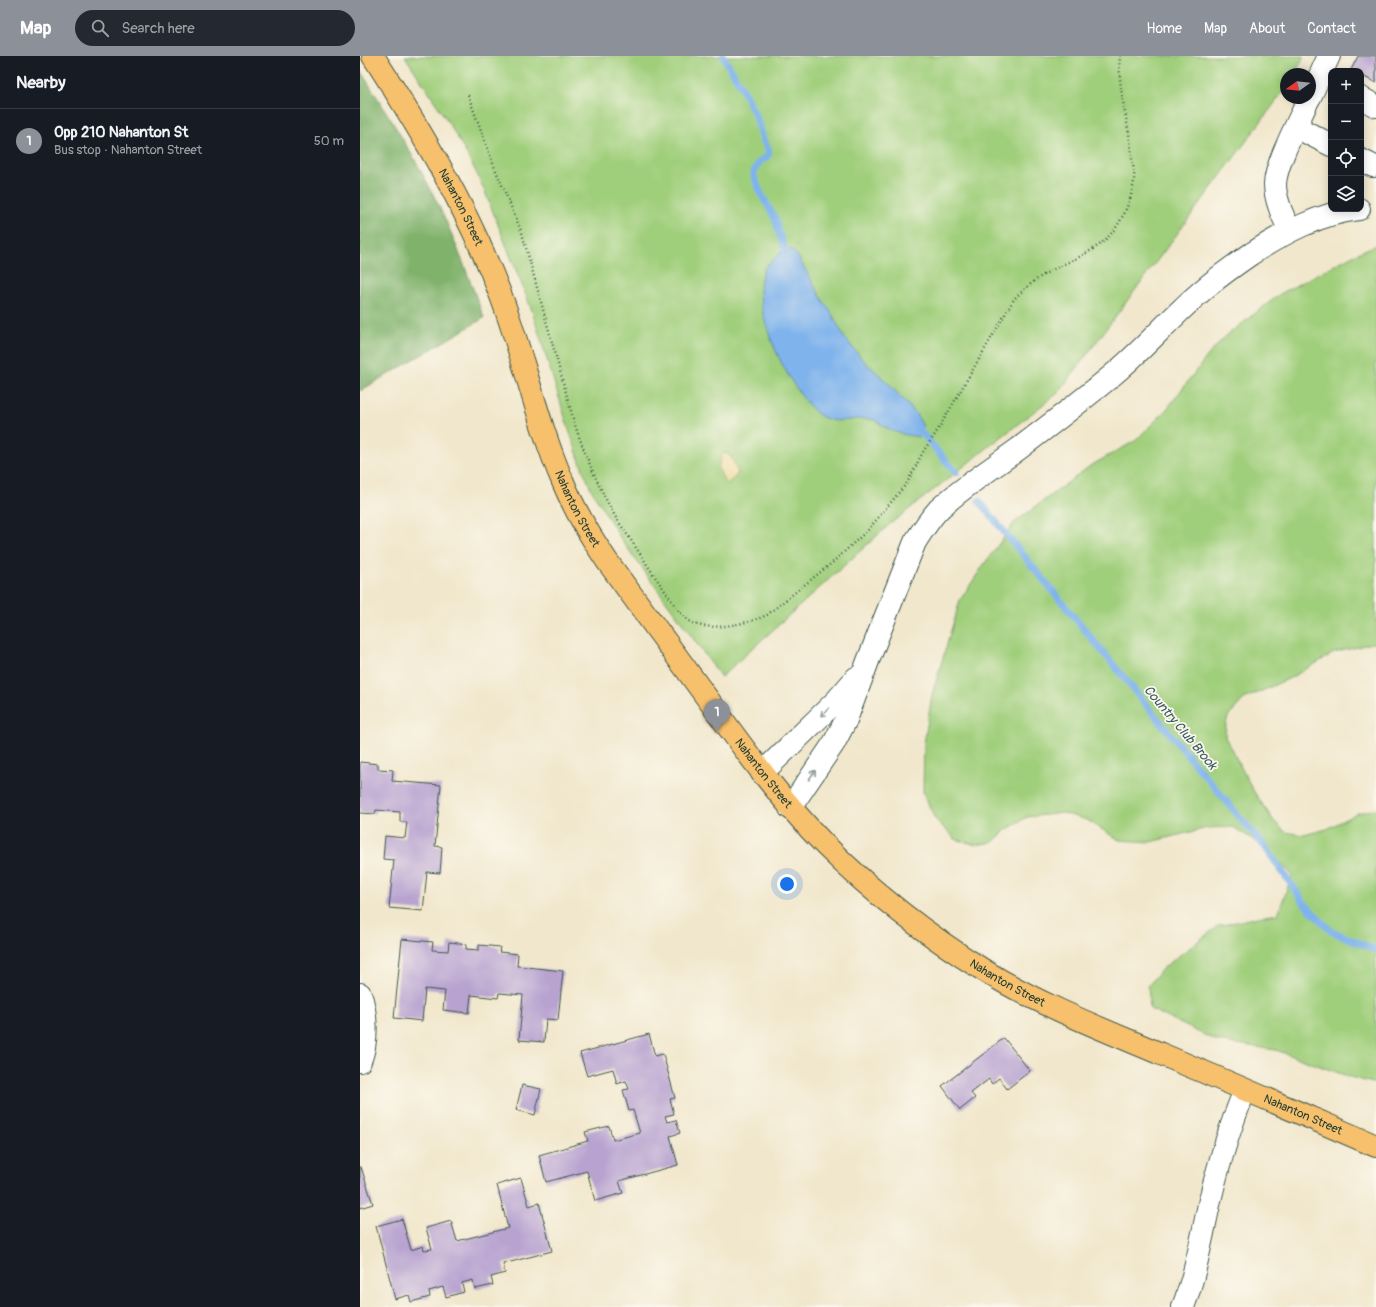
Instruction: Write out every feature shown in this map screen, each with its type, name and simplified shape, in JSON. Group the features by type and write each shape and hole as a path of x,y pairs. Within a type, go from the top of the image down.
{"main road":[{"name":"Nahanton Street","path":"374,56 439,162 473,228 504,303 551,451 563,483 576,511 607,562 762,773 790,808 826,846 877,893 932,935 986,971 1020,990 1080,1019 1376,1146"}],"lane":[{"path":"1316,90 1325,80 1329,56"},
{"path":"1364,100 1376,106"},
{"path":"1290,231 1279,204 1275,184 1276,176 1282,157 1307,104"},
{"path":"1296,127 1328,143"},
{"path":"1364,209 1376,208"},
{"path":"790,808 840,732 915,542 937,511 1062,416 1114,374 1203,289 1251,254 1290,231 1328,216 1346,212"},
{"path":"762,773 836,701 852,684 868,661"},
{"path":"360,994 364,1004 366,1028 360,1061"},
{"path":"1183,1307 1194,1273 1210,1201 1224,1149 1245,1090"}],"path":[{"path":"468,95 494,166 524,238 559,370 584,452 612,510 658,582 688,620 706,627 744,623 767,614 833,562 868,530 907,482 924,450 936,433 1014,299 1024,289 1048,271 1092,250 1106,240 1117,226 1126,210 1134,179 1131,146 1124,108 1120,56"}],"green space":[{"path":"405,56 1304,56 1298,68 1280,68 1280,96 1059,392 890,524 721,677 621,539 592,491 569,430 531,308 485,192 468,156"},
{"path":"360,70 406,144 437,201 456,245 484,318 360,391"},
{"path":"1376,245 1376,642 1334,653 1290,678 1244,699 1229,715 1226,723 1225,737 1254,792 1273,820 1285,832 1304,835 1327,829 1357,813 1376,809 1376,1084 1350,1077 1276,1050 1217,1041 1150,1009 1148,986 1163,968 1218,926 1278,914 1292,875 1265,847 1233,827 1207,828 1150,842 1119,840 1087,820 1063,813 1027,817 1006,830 993,842 976,845 955,839 935,819 923,792 924,744 932,695 960,600 1015,522 1090,466 1135,441 1166,410 1209,354 1226,336 1280,294 1353,255"}],"sand":[{"path":"723,453 728,454 733,460 738,473 727,484 718,468"}],"water":[{"path":"789,249 797,255 822,299 830,310 844,337 862,359 888,383 916,414 923,426 919,437 895,432 874,420 860,419 838,421 825,418 818,414 807,403 795,387 774,347 766,325 761,304 760,286 766,266 782,252"}],"building":[{"path":"1358,56 1376,56 1376,83 1364,77 1364,68 1352,68"},
{"path":"360,762 378,764 378,769 393,770 392,781 441,785 435,846 442,847 440,873 427,872 423,911 389,908 394,860 383,859 385,836 405,838 407,822 400,822 400,812 376,810 375,814 360,813"},
{"path":"402,939 433,942 432,950 448,951 449,942 466,944 466,949 479,950 479,945 500,947 499,952 518,954 517,966 563,971 558,1020 546,1019 544,1042 519,1040 523,995 499,993 498,998 471,995 469,1013 443,1010 445,991 425,989 422,1021 394,1018"},
{"path":"649,1034 655,1056 663,1054 675,1098 670,1099 674,1114 665,1116 667,1122 676,1120 680,1133 670,1136 678,1165 619,1181 623,1193 595,1201 587,1171 546,1182 539,1155 588,1141 585,1132 609,1126 613,1140 640,1133 633,1110 629,1111 623,1090 629,1089 626,1081 617,1084 613,1069 587,1076 580,1053"},
{"path":"1004,1038 1030,1071 1007,1089 999,1078 992,1084 989,1079 971,1093 975,1098 960,1110 942,1086"},
{"path":"522,1085 541,1089 535,1115 516,1110"},
{"path":"360,1167 373,1204 360,1208"},
{"path":"521,1178 529,1206 539,1203 552,1251 503,1264 505,1273 491,1277 493,1285 475,1289 473,1280 462,1283 464,1292 446,1297 443,1287 429,1291 430,1297 411,1302 409,1295 395,1299 376,1226 402,1219 411,1250 423,1246 424,1250 432,1249 426,1228 451,1221 457,1241 508,1228 497,1185"}],"waterway":[{"name":"Country Club Brook","path":"723,56 743,90 756,117 764,142 768,149 769,153 767,157 760,161 754,172 754,176 761,194 775,218 785,250"},
{"name":"Country Club Brook","path":"921,432 956,473"},
{"name":"Country Club Brook","path":"979,501 1194,763 1265,847 1305,904 1331,931 1376,950"}],"place":[{"name":"Opp 210 Nahanton St","path":"717,732"}]}
